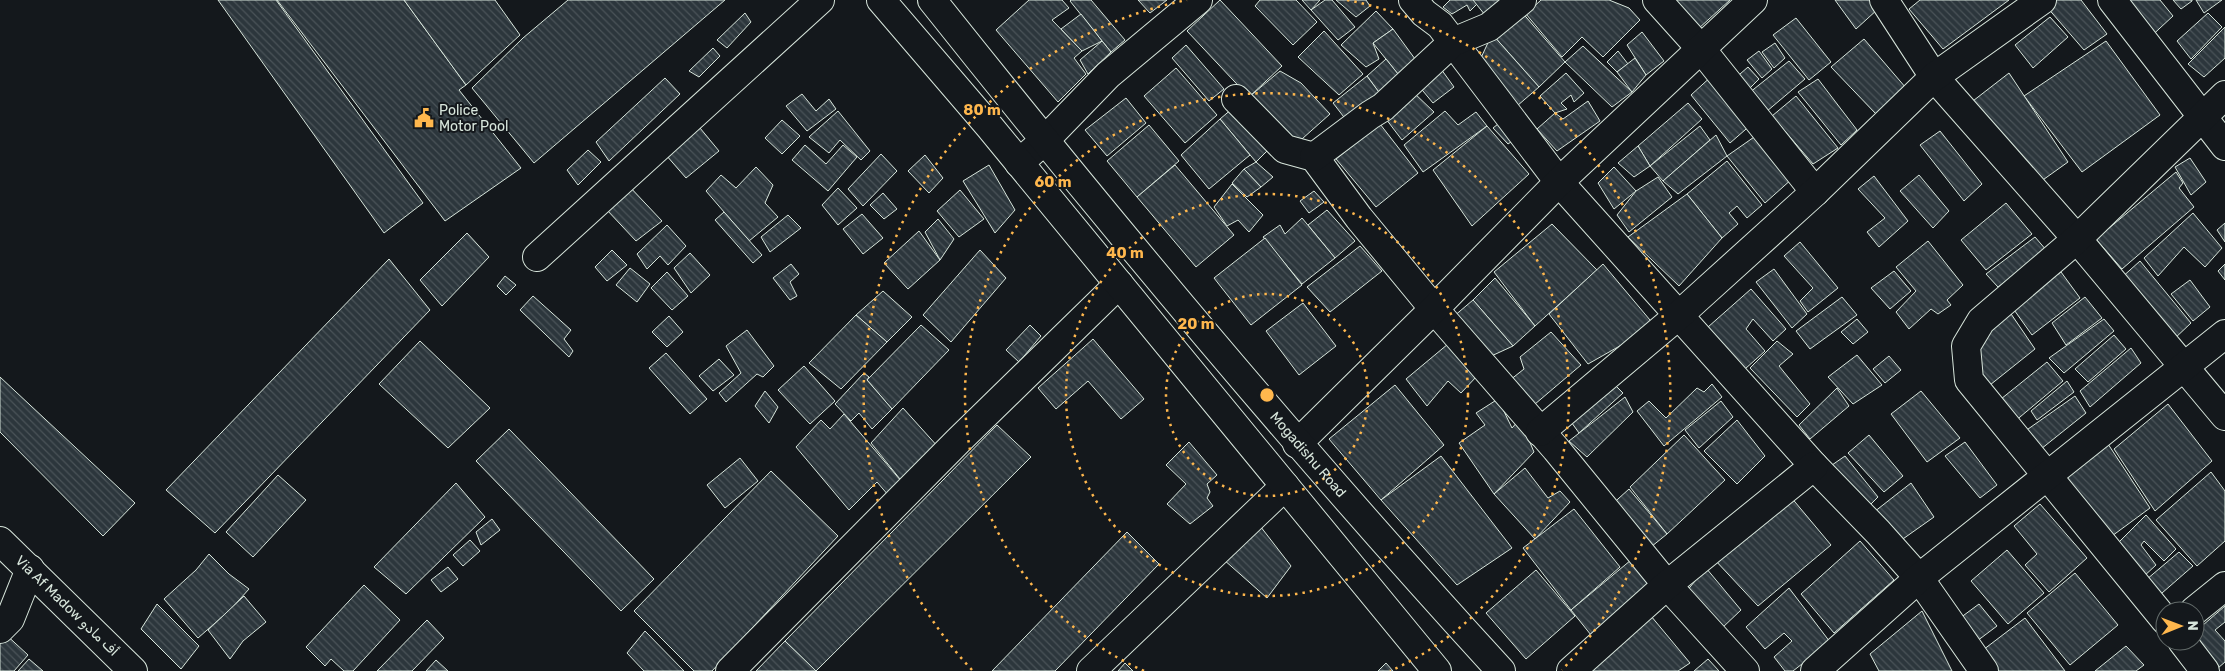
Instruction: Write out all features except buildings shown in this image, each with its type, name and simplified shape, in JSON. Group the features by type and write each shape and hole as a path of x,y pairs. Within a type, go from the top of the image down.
{"main road":[{"path":"537,257 820,0"},
{"path":"881,0 1019,163 1285,486 1427,668"},
{"name":"Mogadishu Road","path":"932,0 1044,141 1297,444 1501,671"},
{"path":"1019,163 1044,141 1108,75 1198,0"},
{"path":"1413,0 1424,13 1440,25 1454,42 1559,182 1814,466 1878,532 1919,578 1984,671"},
{"path":"1314,157 1383,107 1454,42 1489,27 1522,0"},
{"path":"1657,0 1702,50 1815,192"},
{"path":"1297,444 1559,182 1702,50 1753,0"},
{"path":"1884,0 1934,77 2077,239 2225,416"},
{"path":"1540,432 1679,315 1815,192 1934,77 2042,0"},
{"path":"2112,0 2225,146"},
{"path":"2155,608 2046,477 1969,380 1966,346 1981,322 2077,239 2225,95"},
{"path":"1236,99 1285,149 1314,157 1359,218 1434,309 1667,584 1745,671"},
{"path":"730,671 944,455 1119,284"},
{"path":"1815,671 1919,578 2225,334"},
{"path":"1571,671 1667,584 1814,466"},
{"path":"1091,671 1285,486"},
{"name":"Via Af Madow أف مادو","path":"0,541 133,671"},
{"path":"0,629 10,619 30,569"},
{"path":"2205,602 2225,586"},
{"path":"2190,651 2205,671"}],"place":[{"name":"Police Motor Pool","path":"424,118"}]}
